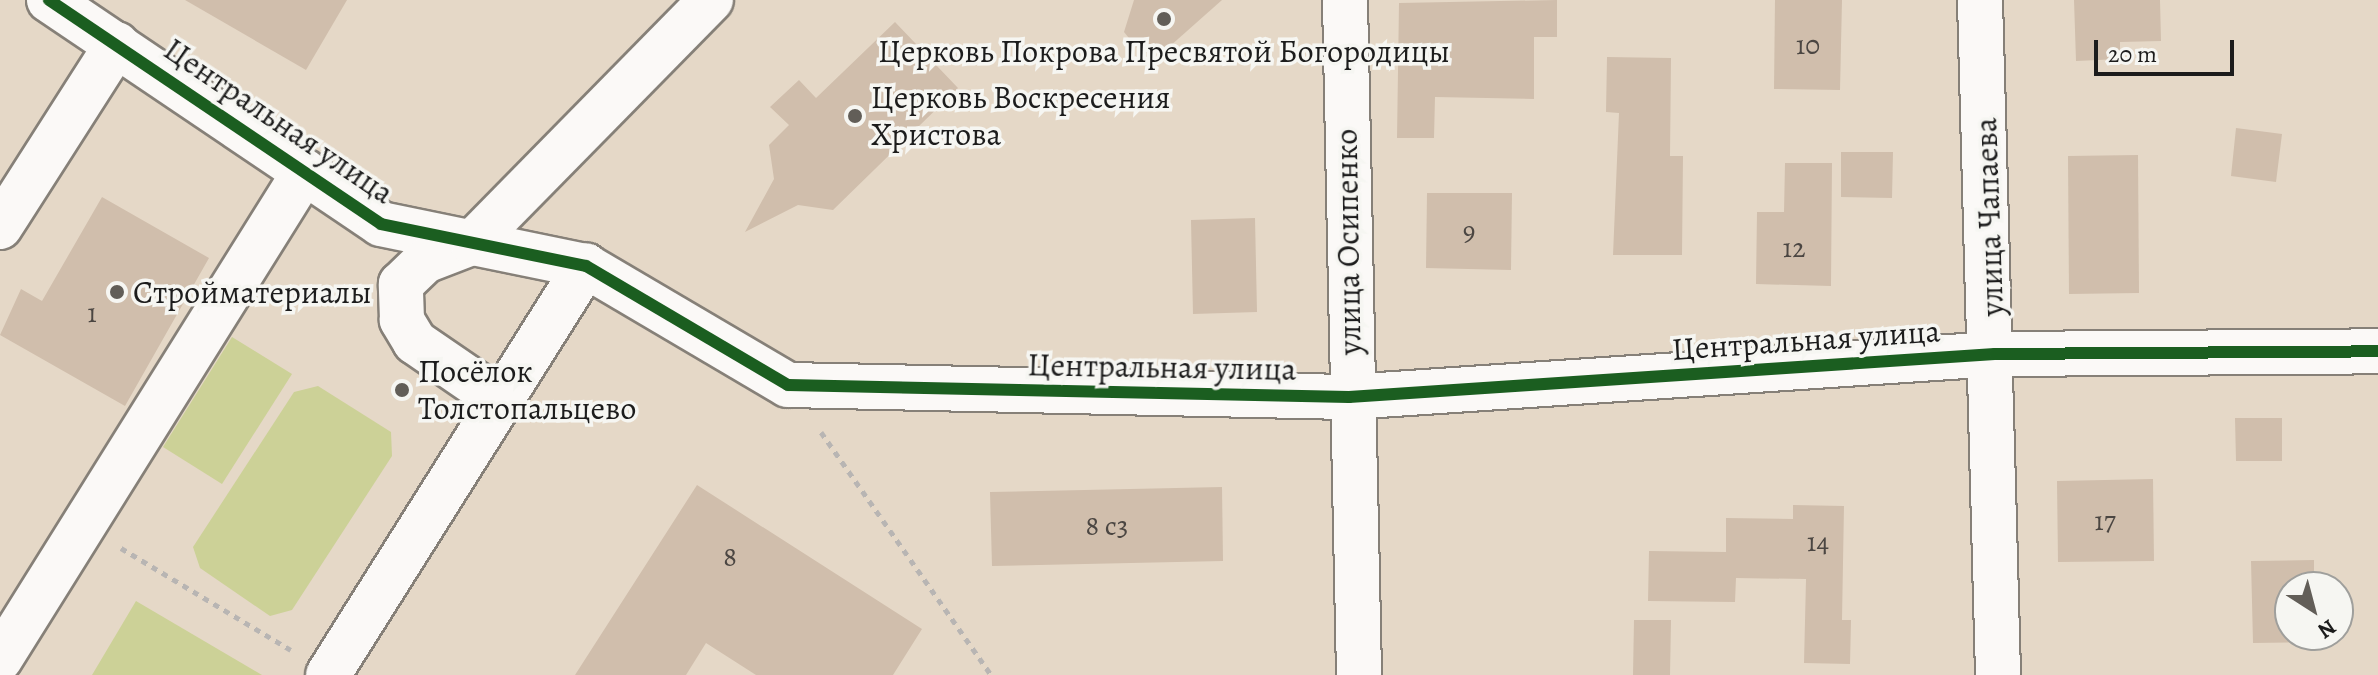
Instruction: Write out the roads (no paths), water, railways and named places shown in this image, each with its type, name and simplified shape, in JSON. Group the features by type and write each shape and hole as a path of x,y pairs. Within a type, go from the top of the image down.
{"street":[{"name":"Центральная улица","path":"49,0 381,224 586,266 788,385 1349,397 1995,354 2378,351"},
{"path":"498,399 415,342 397,300 401,284 425,261 472,243 711,0"},
{"name":"улица Осипенко","path":"1345,0 1349,397 1360,510 1359,675"},
{"name":"улица Чапаева","path":"1980,0 1995,354 1998,675"},
{"path":"0,227 117,44"},
{"path":"0,659 305,171"},
{"path":"329,674 498,399 586,266"}],"place":[{"name":"Церковь Покрова Пресвятой Богородицы","path":"1164,19"},
{"name":"Церковь Воскресения Христова","path":"855,116"},
{"name":"Стройматериалы","path":"117,292"},
{"name":"Посёлок Толстопальцево","path":"402,390"}]}
